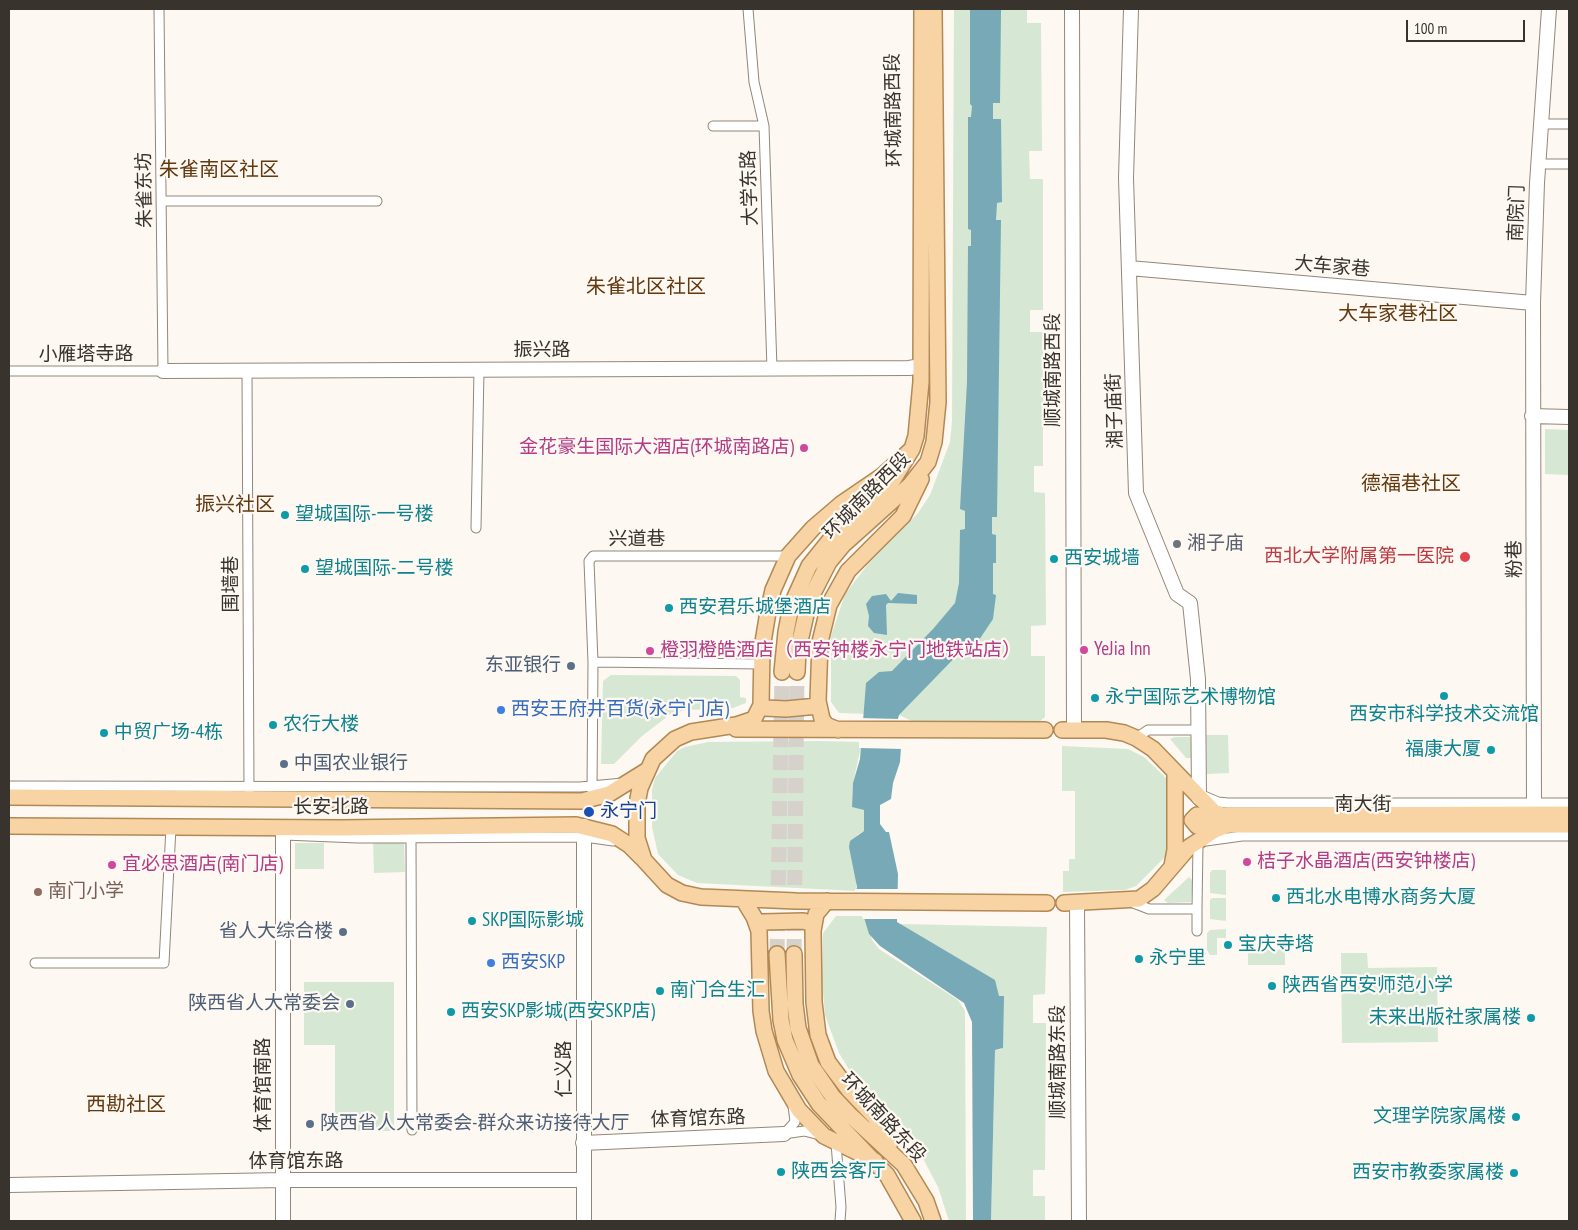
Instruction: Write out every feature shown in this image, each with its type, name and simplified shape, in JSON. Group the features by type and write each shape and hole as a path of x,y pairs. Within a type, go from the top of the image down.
{"main road":[{"name":"环城南路西段","path":"913,9 914,160 921,270"},
{"name":"环城南路西段","path":"922,9 921,366 919,416 912,449 892,480 834,535 809,566 791,606 786,632 790,672 798,650 809,601 829,562 843,545 910,485 928,462 936,433 938,402 934,9"},
{"name":"环城南路西段","path":"935,250 944,200 943,9"},
{"path":"639,855 637,821 640,775 653,759 675,739 691,732 748,722 754,719 761,705 762,664 768,612 773,590 788,556 812,528 841,504 882,476 912,449"},
{"path":"838,730 826,725 818,706 820,649 829,604 848,571 903,516 928,462"},
{"path":"761,705 765,708 786,709 818,706"},
{"path":"712,729 1046,730"},
{"name":"南大街","path":"1068,730 1106,730 1124,733 1136,738 1153,749 1178,777 1199,795 1214,812 1231,820 1569,825"},
{"name":"长安北路","path":"9,797 248,792 582,802 592,792 616,791 640,775"},
{"path":"1172,867 1175,850 1178,777"},
{"name":"南大街","path":"1130,901 1147,895 1196,843 1231,820 1534,808 1569,814"},
{"name":"长安北路","path":"9,826 170,831 283,831 576,825 585,832 612,834 639,855 667,885 682,893 702,897 826,901 1047,903"},
{"path":"743,899 758,925 759,988 764,1031 776,1071 791,1098 809,1122 830,1139 874,1161"},
{"path":"826,901 816,914 814,924 814,1002 818,1034 828,1062 854,1096 875,1117 893,1154"},
{"path":"1071,903 1130,901"},
{"path":"758,925 764,922 803,921 814,924"},
{"name":"环城南路东段","path":"778,954 781,1020 792,1058 807,1087 819,1104 887,1175 913,1221"},
{"name":"环城南路东段","path":"794,954 796,1012 801,1037 811,1065 839,1103 893,1154 917,1184 933,1221"}],"street":[{"name":"朱雀东坊","path":"159,9 163,371"},
{"name":"大学东路","path":"748,9 754,82 764,126 772,369"},
{"name":"顺城南路西段","path":"1068,730 1072,9"},
{"name":"湘子庙街","path":"1131,9 1126,178 1136,493 1177,594 1190,602 1198,679 1199,795"},
{"name":"南院门","path":"1533,303 1541,124 1549,9"},
{"path":"1541,124 1569,124"},
{"path":"713,126 764,126"},
{"path":"1539,164 1569,164"},
{"path":"161,201 377,201"},
{"name":"大车家巷","path":"1128,268 1533,303"},
{"name":"粉巷","path":"1533,303 1534,808"},
{"name":"振兴路","path":"163,371 772,369 908,368 921,366"},
{"path":"476,528 479,370"},
{"name":"小雁塔寺路","path":"9,371 163,371"},
{"name":"围墙巷","path":"247,371 248,792"},
{"path":"1532,416 1569,417"},
{"name":"兴道巷","path":"592,792 593,662 589,561 593,556 788,556"},
{"path":"593,662 762,664"},
{"path":"1136,738 1148,730 1199,730"},
{"path":"9,786 248,792"},
{"path":"1199,795 1210,800 1228,803 1534,808 1569,803"},
{"path":"9,833 170,831 164,963 35,963"},
{"path":"283,831 411,838 585,832"},
{"name":"体育馆南路","path":"283,831 283,1221"},
{"name":"仁义路","path":"584,1221 585,832"},
{"path":"1197,931 1196,843 1218,838 1242,836 1569,836"},
{"path":"411,838 412,1130"},
{"path":"1130,901 1149,909 1197,909"},
{"name":"顺城南路东段","path":"1071,903 1079,1221"},
{"path":"784,1134 795,1122 791,1098"},
{"path":"784,1134 804,1131 830,1139 841,1207 840,1221"},
{"name":"体育馆东路","path":"583,1143 784,1134"},
{"name":"体育馆东路","path":"9,1185 283,1180 584,1180"}],"green space":[{"path":"954,9 1027,9 1027,23 1041,23 1042,151 1029,151 1030,179 1043,179 1043,310 1030,310 1030,332 1043,332 1043,466 1034,466 1034,492 1045,493 1046,625 1031,626 1031,656 1045,656 1045,717 1039,722 914,722 899,715 839,713 831,702 831,636 845,594 869,563 918,513 930,495 950,442 952,421"},
{"path":"1545,429 1569,430 1569,475 1545,474"},
{"path":"611,675 736,676 740,680 740,697 746,698 746,703 733,708 687,710 672,713 642,736 614,764 601,764 603,681"},
{"path":"1206,735 1228,735 1229,773 1207,774"},
{"path":"1190,737 1194,741 1195,758 1186,758 1170,739"},
{"path":"708,742 862,742 853,783 852,806 864,810 864,831 857,835 856,891 697,883 678,875 658,854 652,827 652,790 655,778 677,751 685,747"},
{"path":"1062,746 1128,749 1144,757 1170,782 1169,853 1136,886 1125,890 1063,892 1063,871 1069,871 1069,859 1075,859 1075,791 1062,791"},
{"path":"404,840 405,872 374,873 373,841"},
{"path":"295,843 324,843 324,869 295,869"},
{"path":"1212,870 1226,870 1226,895 1210,893 1210,873"},
{"path":"1189,877 1193,881 1191,902 1168,903 1164,900"},
{"path":"1212,898 1226,898 1226,921 1210,919 1210,900"},
{"path":"836,916 862,916 866,919 872,940 879,949 958,1000 965,1011 966,1221 949,1221 938,1187 918,1149 891,1115 850,1071 839,1053 825,1015 822,980 823,933"},
{"path":"900,924 1047,927 1045,994 1033,995 1033,1023 1046,1023 1045,1170 1033,1170 1033,1196 1045,1196 1045,1221 991,1221 995,1050 1002,1049 999,996"},
{"path":"1226,929 1226,938 1217,938 1217,955 1210,955 1207,950 1207,933 1210,930"},
{"path":"1248,949 1285,950 1285,965 1248,965"},
{"path":"1341,953 1367,953 1368,968 1437,967 1438,1042 1342,1043"},
{"path":"304,982 394,982 394,1131 335,1131 335,1045 304,1045"}],"water":[{"path":"970,9 1001,9 1000,103 993,103 993,119 1001,119 1002,202 997,203 996,220 1001,220 997,517 992,517 992,534 996,535 996,563 993,563 993,594 996,595 993,619 977,643 969,643 899,715 897,722 901,747 900,762 893,783 891,799 880,805 880,824 886,832 889,832 898,874 897,922 995,980 999,996 1004,996 1003,1048 995,1050 991,1221 973,1221 972,1022 964,1003 880,946 869,934 856,891 857,887 849,847 850,841 864,831 864,810 852,807 853,783 860,759 866,683 879,672 892,671 933,629 955,603 959,583 960,530 965,529 965,511 960,509 967,382 968,246 971,246 971,230 968,229 968,117 971,117 972,106 970,104"},
{"path":"898,593 917,595 917,604 888,603 886,605 887,635 874,633 868,626 869,616 866,604 872,596 886,594 891,601"}],"pier":[{"path":"859,718 900,719 903,749 859,748"},
{"path":"855,889 901,889 900,919 863,919 855,895"}],"tunnel":[{"path":"777,954 782,672"},
{"path":"794,954 797,672"}],"place":[{"name":"金花豪生国际大酒店(环城南路店)","path":"804,448"},
{"name":"望城国际-一号楼","path":"285,515"},
{"name":"湘子庙","path":"1177,544"},
{"name":"西北大学附属第一医院","path":"1465,557"},
{"name":"西安城墙","path":"1054,559"},
{"name":"望城国际-二号楼","path":"305,569"},
{"name":"西安君乐城堡酒店","path":"669,608"},
{"name":"YeJia Inn","path":"1084,650"},
{"name":"橙羽橙皓酒店（西安钟楼永宁门地铁站店）","path":"650,651"},
{"name":"东亚银行","path":"571,666"},
{"name":"西安市科学技术交流馆","path":"1444,696"},
{"name":"永宁国际艺术博物馆","path":"1095,698"},
{"name":"西安王府井百货(永宁门店)","path":"501,710"},
{"name":"农行大楼","path":"273,725"},
{"name":"中贸广场-4栋","path":"104,733"},
{"name":"福康大厦","path":"1491,750"},
{"name":"中国农业银行","path":"284,764"},
{"name":"永宁门","path":"589,812"},
{"name":"桔子水晶酒店(西安钟楼店)","path":"1247,862"},
{"name":"宜必思酒店(南门店)","path":"112,865"},
{"name":"南门小学","path":"38,892"},
{"name":"西北水电博水商务大厦","path":"1276,898"},
{"name":"SKP国际影城","path":"472,921"},
{"name":"省人大综合楼","path":"343,932"},
{"name":"宝庆寺塔","path":"1228,945"},
{"name":"永宁里","path":"1139,959"},
{"name":"西安SKP","path":"491,963"},
{"name":"陕西省西安师范小学","path":"1272,986"},
{"name":"南门合生汇","path":"660,991"},
{"name":"陕西省人大常委会","path":"350,1004"},
{"name":"西安SKP影城(西安SKP店)","path":"451,1012"},
{"name":"未来出版社家属楼","path":"1531,1018"},
{"name":"文理学院家属楼","path":"1516,1117"},
{"name":"陕西省人大常委会-群众来访接待大厅","path":"310,1124"},
{"name":"陕西会客厅","path":"781,1172"},
{"name":"西安市教委家属楼","path":"1514,1173"}],"district":[{"name":"朱雀南区社区","path":"219,170"},
{"name":"朱雀北区社区","path":"646,287"},
{"name":"大车家巷社区","path":"1398,314"},
{"name":"德福巷社区","path":"1411,484"},
{"name":"振兴社区","path":"235,505"},
{"name":"西勘社区","path":"126,1105"}]}
